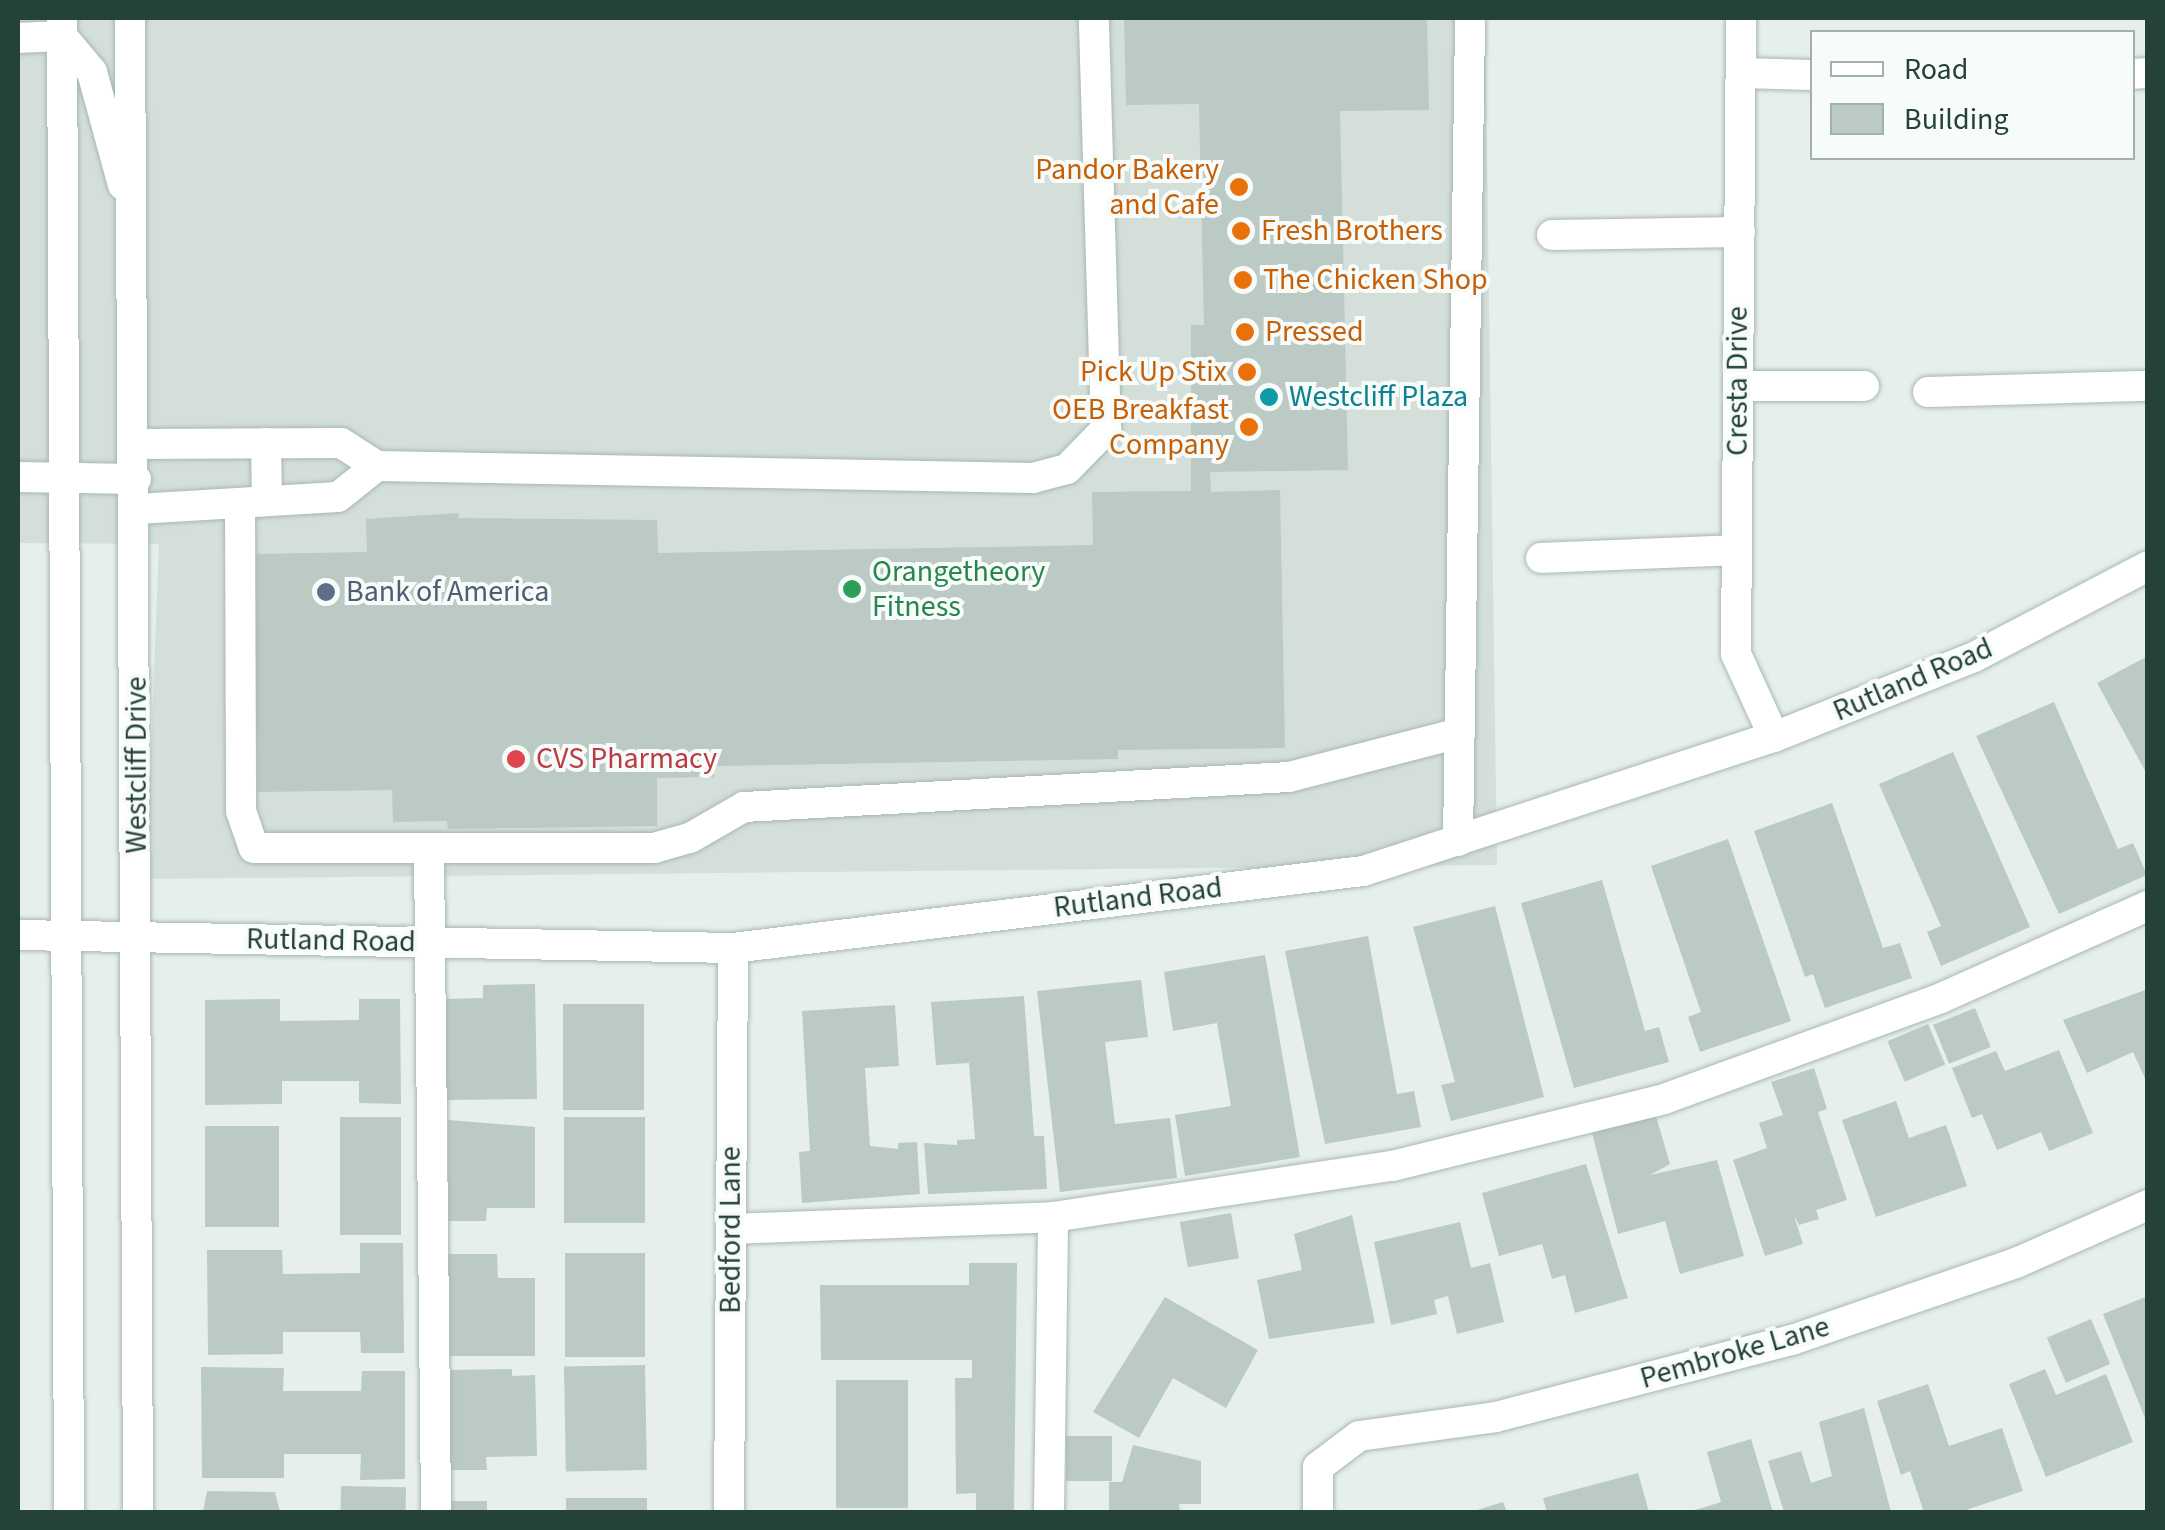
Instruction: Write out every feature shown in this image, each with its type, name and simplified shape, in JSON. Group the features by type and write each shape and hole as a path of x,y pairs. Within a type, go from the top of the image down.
{"street":[{"name":"Westcliff Drive","path":"130,18 137,494 138,1512"},
{"path":"136,444 341,443 377,466 1032,478 1067,469 1106,429 1094,18"},
{"path":"1458,841 1470,18"},
{"name":"Cresta Drive","path":"1741,18 1736,654 1774,737"},
{"path":"62,26 92,72 134,226"},
{"path":"18,38 62,26"},
{"path":"62,26 70,939 69,1512"},
{"path":"1741,72 1810,75"},
{"path":"1552,234 1740,232"},
{"path":"1738,386 1864,386"},
{"path":"1928,392 2148,386"},
{"path":"266,443 254,502 242,822 249,845 622,852 690,838 744,808 1289,778 1459,734"},
{"path":"18,477 67,475 137,494 254,502 338,498 377,466"},
{"path":"1541,558 1737,550"},
{"name":"Rutland Road","path":"18,935 70,939 732,948 1363,871 1774,737 1974,657 2148,566"},
{"path":"429,851 436,1512"},
{"path":"731,1230 1053,1217 1392,1166 1664,1099 1940,998 2148,906"},
{"name":"Bedford Lane","path":"729,1512 732,948"},
{"name":"Pembroke Lane","path":"1318,1512 1318,1468 1359,1436 1496,1417 1792,1340 2016,1263 2148,1205"},
{"path":"1049,1512 1053,1217"}],"shaded area":[{"path":"18,18 1485,18 1497,865 146,879 159,544 18,543"}],"building":[{"name":"Westcliff Plaza","path":"1124,18 1427,18 1429,110 1340,111 1348,470 1210,472 1211,492 1280,490 1285,748 1118,750 1118,759 714,766 714,777 657,778 657,826 448,829 447,821 393,822 392,790 258,792 252,554 367,552 366,519 459,513 458,518 657,520 658,553 1093,545 1092,492 1191,491 1191,325 1204,325 1199,104 1126,105"},
{"path":"2148,656 2148,776 2097,683"},
{"path":"2054,702 2118,849 2133,843 2147,875 2059,914 1976,736"},
{"path":"1953,752 2030,927 1941,966 1927,932 1941,926 1879,784"},
{"path":"1832,803 1883,948 1900,943 1912,978 1825,1008 1813,974 1805,977 1754,831"},
{"path":"1728,839 1791,1021 1700,1052 1688,1017 1701,1012 1651,866"},
{"path":"1602,880 1645,1031 1659,1027 1669,1062 1574,1088 1521,903"},
{"path":"1495,906 1544,1097 1451,1121 1441,1085 1455,1082 1413,927"},
{"path":"1368,936 1397,1094 1414,1091 1421,1127 1325,1144 1285,951"},
{"path":"1265,955 1300,1157 1185,1176 1175,1115 1231,1106 1217,1023 1173,1031 1164,972"},
{"path":"1141,980 1148,1037 1105,1042 1115,1124 1170,1118 1177,1178 1060,1192 1037,991"},
{"path":"535,984 537,1099 447,1100 445,999 483,998 483,985"},
{"path":"2148,989 2148,1085 2133,1052 2087,1073 2063,1020"},
{"path":"1024,996 1034,1136 1044,1136 1047,1189 928,1194 924,1143 957,1145 957,1140 975,1139 969,1063 936,1065 931,1002"},
{"path":"280,999 280,1021 359,1020 359,999 400,999 401,1104 359,1103 359,1081 282,1081 282,1104 205,1105 205,1000"},
{"path":"563,1004 644,1004 644,1110 563,1110"},
{"path":"895,1005 899,1066 865,1068 870,1146 898,1149 898,1143 917,1142 920,1194 802,1203 799,1152 810,1151 802,1011"},
{"path":"1975,1008 1991,1047 1949,1064 1933,1025"},
{"path":"1928,1024 1945,1065 1905,1082 1887,1041"},
{"path":"2059,1050 2093,1133 2049,1151 2041,1132 1997,1150 1982,1114 1972,1118 1952,1068 1996,1051 2005,1071"},
{"path":"1814,1068 1827,1109 1818,1112 1847,1200 1816,1210 1819,1219 1799,1225 1794,1216 1803,1244 1765,1256 1733,1160 1767,1148 1759,1123 1783,1115 1771,1082"},
{"path":"1896,1101 1909,1138 1946,1125 1967,1186 1876,1217 1842,1120"},
{"path":"1656,1116 1670,1164 1650,1175 1717,1160 1744,1256 1680,1274 1665,1221 1618,1234 1592,1133"},
{"path":"340,1117 401,1117 401,1235 340,1235"},
{"path":"564,1117 645,1117 645,1223 564,1223"},
{"path":"448,1120 535,1127 535,1208 487,1208 486,1221 448,1221"},
{"path":"205,1126 279,1126 279,1227 205,1227"},
{"path":"1586,1164 1628,1298 1575,1313 1565,1275 1552,1279 1542,1244 1499,1256 1482,1193"},
{"path":"1231,1213 1239,1258 1188,1267 1180,1222"},
{"path":"1352,1215 1375,1323 1269,1339 1257,1280 1302,1270 1294,1234"},
{"path":"1460,1222 1471,1268 1490,1263 1504,1322 1457,1334 1448,1296 1434,1300 1437,1314 1391,1325 1374,1242"},
{"path":"360,1243 403,1243 404,1353 361,1353 360,1332 283,1332 283,1354 208,1355 207,1250 282,1250 283,1274 360,1273"},
{"path":"565,1253 645,1253 645,1357 565,1357"},
{"path":"447,1254 497,1254 498,1278 535,1278 535,1356 448,1356"},
{"path":"969,1263 1017,1263 1014,1512 976,1512 976,1493 956,1494 955,1378 972,1378 972,1360 821,1360 820,1285 969,1285"},
{"path":"2148,1296 2148,1423 2147,1423 2103,1314"},
{"path":"1165,1297 1258,1350 1226,1408 1173,1378 1139,1438 1093,1412"},
{"path":"2091,1319 2110,1364 2066,1383 2047,1338"},
{"path":"645,1365 647,1470 566,1471 564,1366"},
{"path":"201,1367 284,1368 283,1391 361,1391 362,1371 405,1371 405,1479 360,1480 361,1454 284,1454 284,1478 202,1478"},
{"path":"512,1369 512,1376 535,1375 537,1456 486,1457 487,1470 448,1470 446,1370"},
{"path":"2045,1369 2056,1395 2106,1374 2133,1442 2046,1477 2009,1384"},
{"path":"836,1380 908,1380 908,1508 836,1508"},
{"path":"1928,1384 1949,1446 2002,1428 2023,1491 1960,1512 1924,1512 1910,1471 1901,1475 1877,1401"},
{"path":"1864,1408 1891,1512 1784,1512 1768,1461 1801,1451 1811,1483 1832,1476 1819,1422"},
{"path":"1066,1436 1112,1436 1112,1481 1066,1481"},
{"path":"1751,1439 1773,1512 1689,1512 1721,1502 1707,1452"},
{"path":"1133,1445 1201,1461 1201,1504 1179,1504 1180,1512 1109,1512 1109,1482 1122,1482"},
{"path":"1638,1473 1649,1512 1547,1512 1543,1498"},
{"path":"341,1486 406,1487 406,1512 341,1512"},
{"path":"207,1491 275,1492 280,1512 203,1512"},
{"path":"566,1498 647,1498 647,1512 566,1512"},
{"path":"449,1501 487,1501 487,1512 449,1512"},
{"path":"1503,1502 1507,1512 1471,1512"}],"place":[{"name":"Pandor Bakery and Cafe","path":"1239,187"},
{"name":"Fresh Brothers","path":"1241,231"},
{"name":"The Chicken Shop","path":"1243,280"},
{"name":"Pressed","path":"1245,332"},
{"name":"Pick Up Stix","path":"1247,372"},
{"name":"Westcliff Plaza","path":"1269,397"},
{"name":"OEB Breakfast Company","path":"1249,427"},
{"name":"Orangetheory Fitness","path":"852,589"},
{"name":"Bank of America","path":"326,592"},
{"name":"CVS Pharmacy","path":"516,759"}]}
